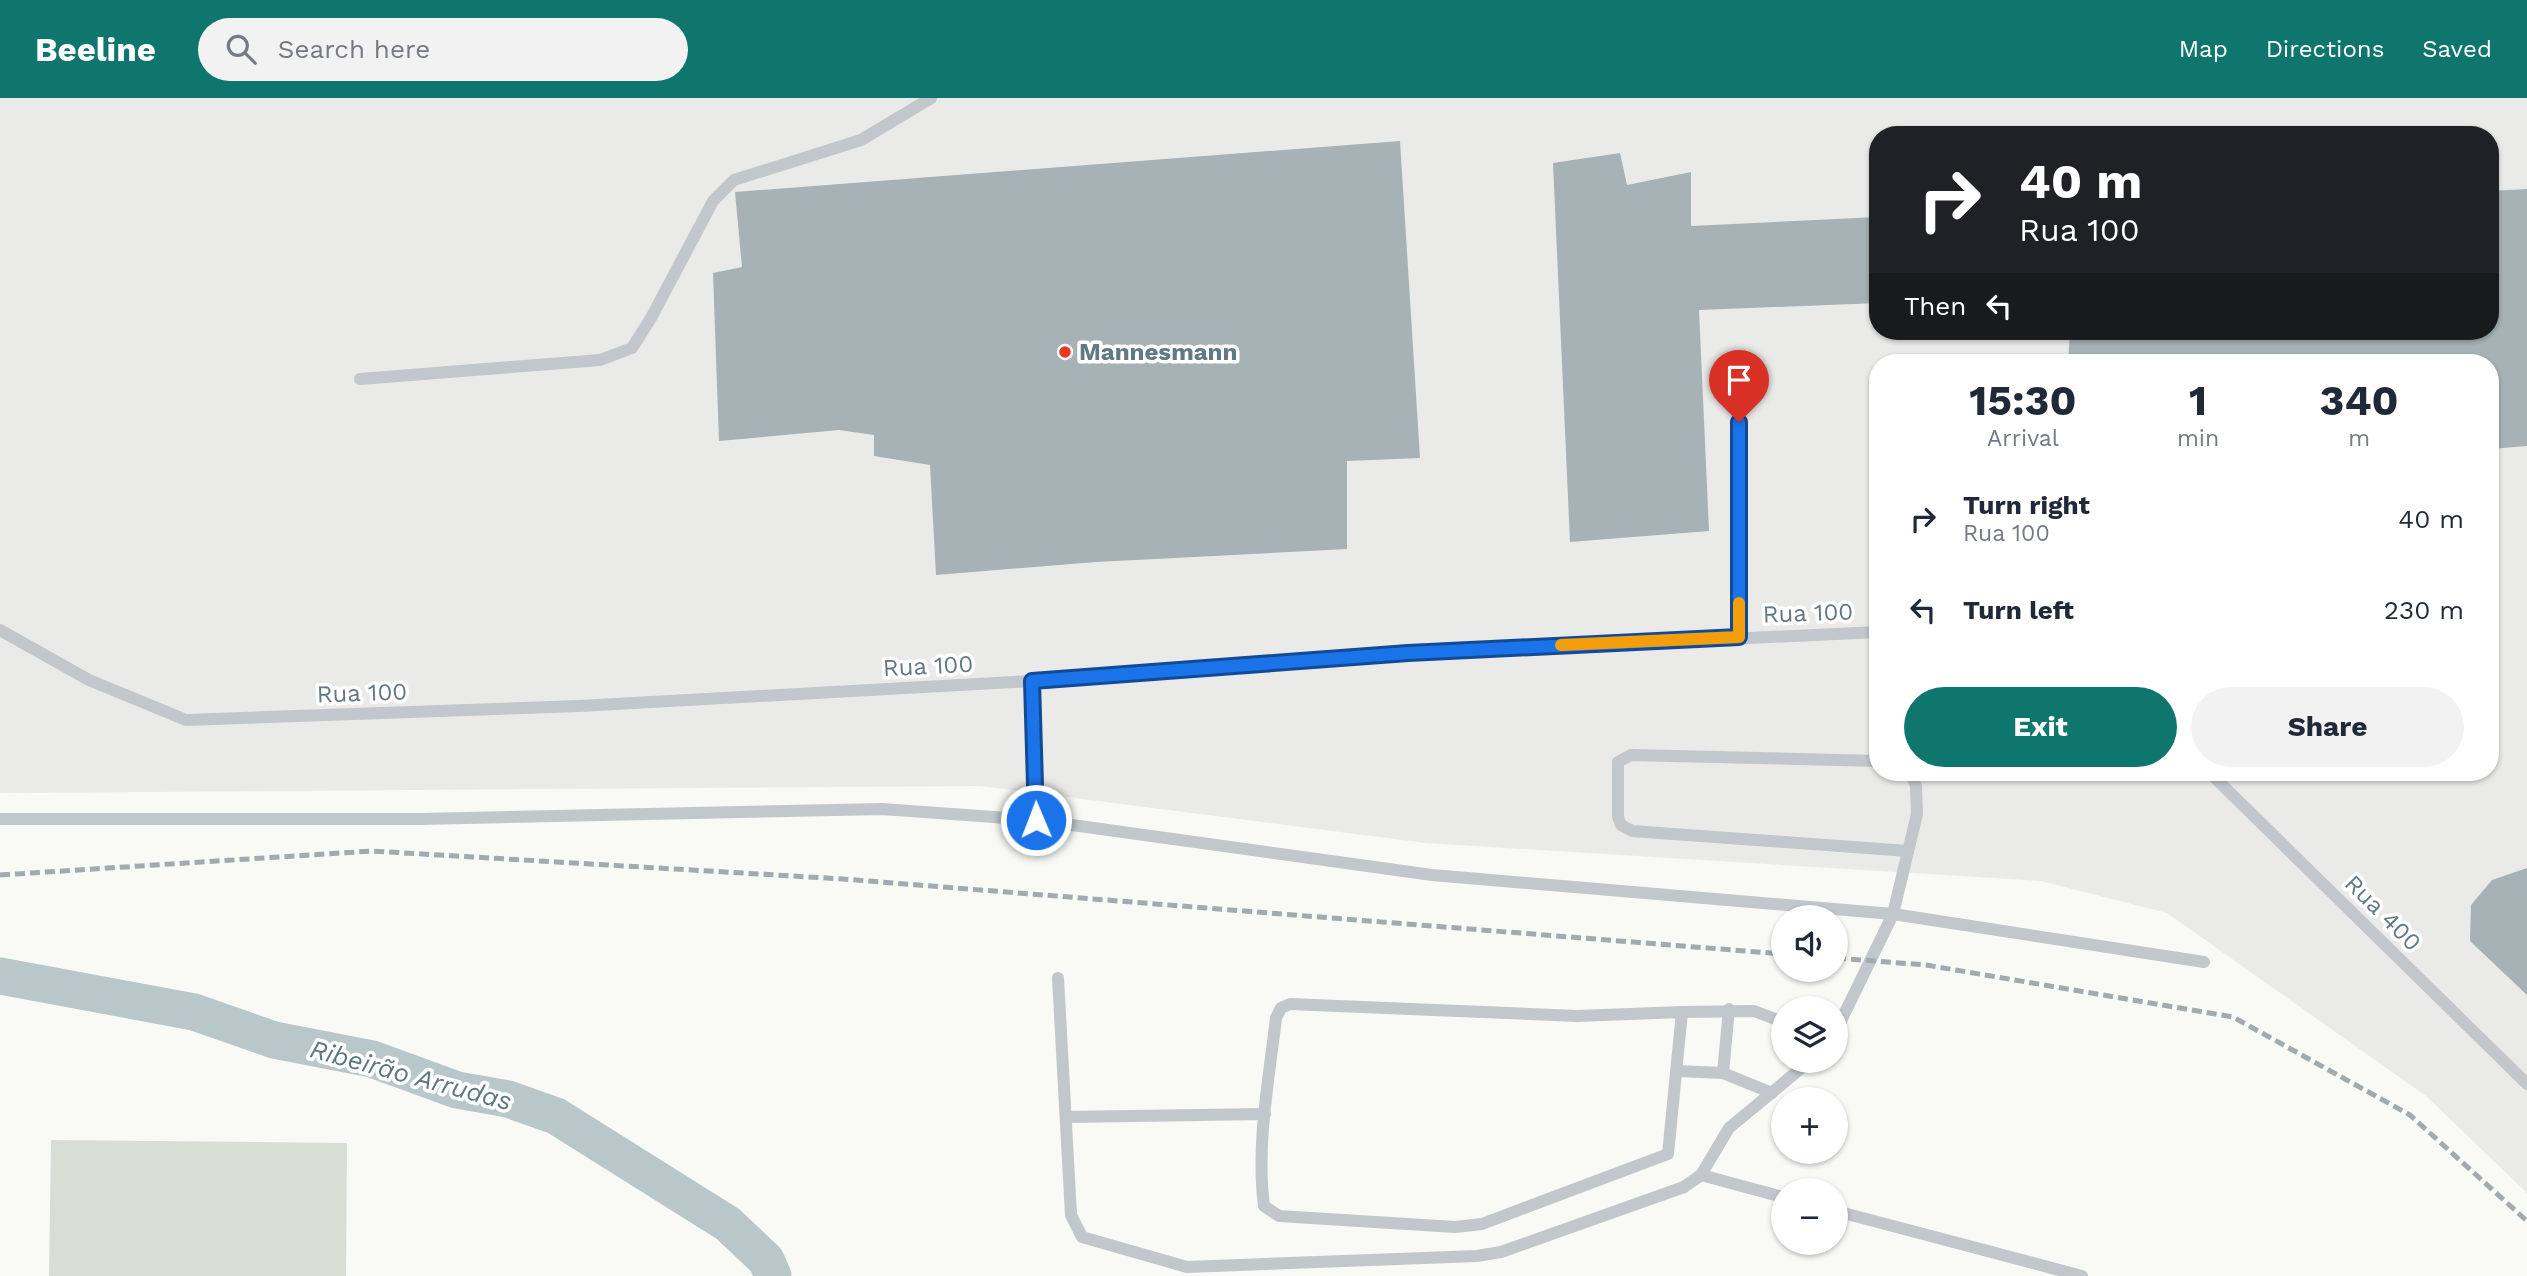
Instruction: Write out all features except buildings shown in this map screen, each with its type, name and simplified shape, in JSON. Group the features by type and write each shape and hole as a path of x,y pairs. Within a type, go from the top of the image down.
{"lane":[{"path":"360,379 600,360 632,348 652,318 713,201 734,180 861,140 931,98"},
{"path":"1739,396 1739,637"},
{"name":"Rua 100","path":"0,630 89,680 186,720 579,706 1032,681 1408,653 1869,632"},
{"path":"1032,681 1036,820"},
{"path":"1869,761 1631,755 1618,762 1618,817 1621,825 1632,831 1908,851"},
{"path":"1848,1007 1893,915 1917,814 1914,781"},
{"name":"Rua 400","path":"2218,781 2527,1084"},
{"path":"0,819 421,819 881,809 1036,820 1432,876 1893,915 2204,962"},
{"path":"1058,978 1071,1215 1082,1237 1187,1267 1477,1256 1501,1252 1684,1187 1701,1175 1729,1128 1771,1094"},
{"path":"1682,1012 1668,1154 1482,1224 1455,1227 1279,1216 1264,1206 1262,1190 1265,1114 1276,1018 1281,1008 1290,1004 1577,1016 1729,1009 1754,1011 1771,1017"},
{"path":"1723,1073 1729,1009"},
{"path":"1677,1071 1723,1073 1771,1093"},
{"path":"1779,1087 1796,1073"},
{"path":"1066,1117 1265,1114"},
{"path":"1701,1175 1771,1194"},
{"path":"1848,1214 2049,1272 2082,1276"}],"shaded area":[{"path":"0,98 2527,98 2527,1193 2426,1096 2167,913 2041,881 1426,843 980,786 0,793"},
{"path":"51,1140 347,1143 346,1276 49,1276"}],"waterway":[{"name":"Ribeirão Arrudas","path":"0,976 194,1012 274,1040 372,1059 457,1090 508,1099 556,1116 728,1224 766,1260 773,1276"}],"railway":[{"path":"0,875 372,851 843,879 1771,953"},
{"path":"1848,959 1926,965 2233,1017 2410,1115 2527,1221"}],"slow traffic":[{"path":"1561,645 1739,637 1739,603"}],"place":[{"name":"Mannesmann","path":"1065,352"}],"route":[{"path":"1036,820 1032,681 1408,653 1739,637 1739,422"}]}
